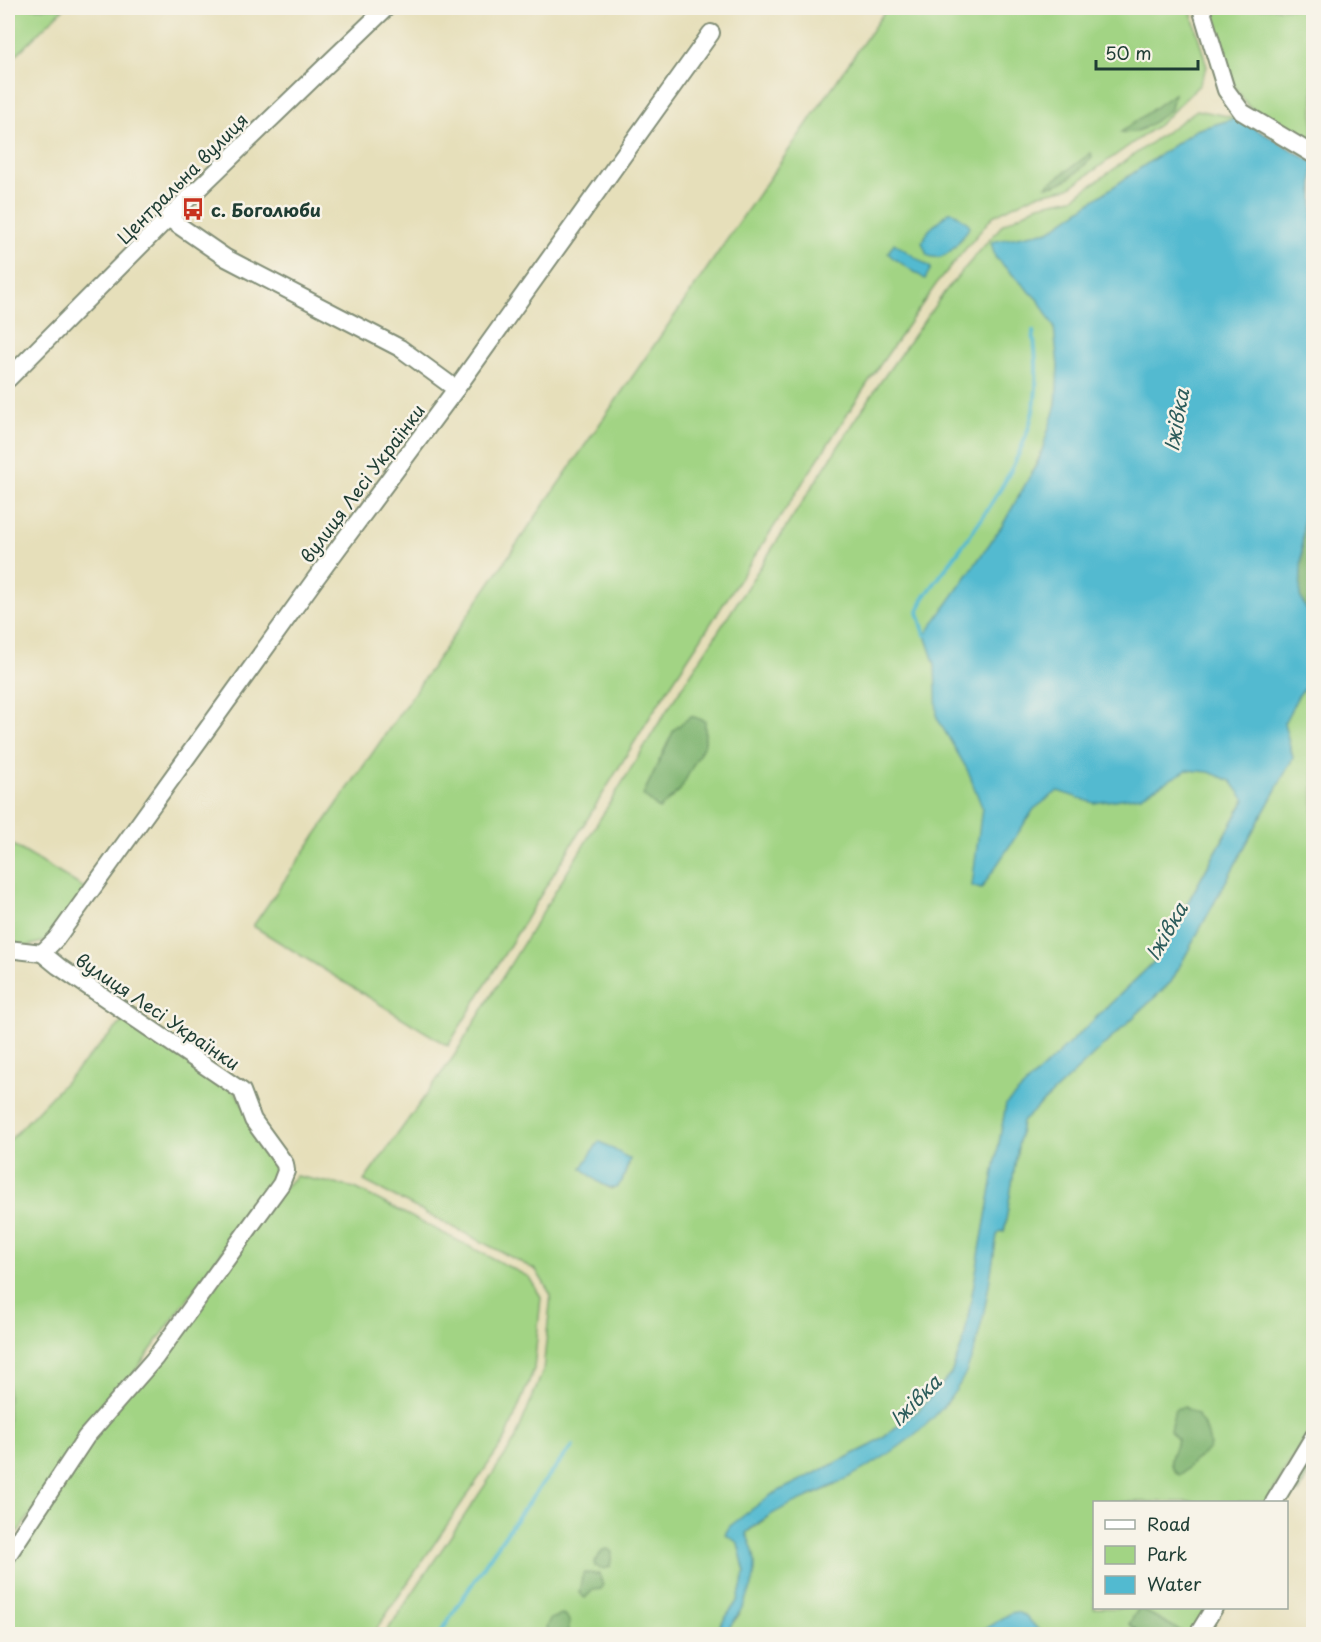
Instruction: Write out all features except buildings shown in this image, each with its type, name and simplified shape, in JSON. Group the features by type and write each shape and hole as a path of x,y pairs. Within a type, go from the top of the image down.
{"street":[{"name":"Центральна вулиця","path":"8,379 168,218 386,8"},
{"path":"1201,8 1226,90 1242,112 1314,155"},
{"name":"вулиця Лесі Українки","path":"8,1555 86,1437 155,1358 281,1184 286,1171 285,1164 253,1120 242,1092 42,953 56,939 93,889 711,33"},
{"path":"168,218 226,258 400,348 456,389"},
{"path":"8,949 42,953"},
{"path":"1275,1501 1314,1436"},
{"path":"1198,1635 1213,1609"}],"green space":[{"path":"8,8 64,8 8,63"},
{"path":"887,8 1190,8 1207,67 1199,85 1161,123 1069,188 1035,195 993,216 937,283 871,378 653,712 448,1046 253,926"},
{"path":"1211,8 1313,8 1313,144 1248,106 1234,86"},
{"path":"1174,94 1171,109 1154,122 1135,132 1121,132"},
{"path":"1197,110 1237,118 1196,130 1049,231 992,243 1050,281 1058,358 1056,405 1047,437 1034,468 1002,526 1244,746 1245,799 1155,961 1006,1105 964,1340 951,1374 918,1411 872,1445 771,1495 738,1543 745,1572 738,1600 714,1634 385,1634 514,1442 543,1371 551,1295 536,1270 364,1181 454,1056 662,718 879,384 946,290 1003,224 1039,205 1073,198","holes":["674,730 680,790 659,809 643,795","629,1164 622,1181 611,1189 582,1168"]},
{"path":"1091,153 1092,158 1071,177 1059,184 1046,186"},
{"path":"1313,484 1313,611 1307,611 1300,596 1304,504"},
{"path":"1313,677 1313,1426 1268,1501 1093,1501 1093,1609 1207,1609 1192,1634 724,1634 739,1615 754,1556 746,1533 779,1509 833,1486 947,1403 965,1373 974,1350 986,1302 997,1235 1001,1231 1004,1232 1022,1122 1171,982 1293,758 1284,723 1298,696"},
{"path":"691,716 705,721 705,743 680,790 659,809 643,795 674,730"},
{"path":"8,842 86,889 46,941 24,947 8,943"},
{"path":"125,1019 237,1094 281,1171 18,1532 8,1526 8,1142"},
{"path":"296,1176 355,1188 529,1277 541,1297 534,1369 506,1438 373,1634 8,1634 8,1563 90,1440 285,1187"},
{"path":"1184,1407 1198,1415 1206,1429 1210,1446 1179,1475 1174,1471 1171,1463 1178,1440 1170,1431 1175,1409"},
{"path":"1313,1448 1313,1466 1299,1493 1290,1489"},
{"path":"608,1549 612,1552 610,1567 604,1569 595,1566 594,1562 603,1550"},
{"path":"585,1573 599,1574 603,1585 601,1589 593,1590 585,1598 579,1593"},
{"path":"1138,1609 1141,1609 1181,1631 1179,1634 1103,1634 1137,1630 1129,1624"},
{"path":"562,1615 567,1617 570,1623 567,1634 548,1634 546,1627 550,1619"}],"water":[{"name":"Іжівка","path":"1237,118 1313,162 1314,484 1304,504 1300,596 1307,611 1313,611 1314,677 1298,696 1284,723 1293,758 1171,982 1022,1122 1004,1232 1001,1231 997,1235 977,1342 965,1374 954,1392 926,1425 891,1452 834,1485 766,1517 746,1533 753,1550 755,1567 751,1588 742,1608 724,1634 714,1634 738,1600 745,1572 738,1543 725,1534 730,1526 771,1495 872,1445 918,1411 951,1374 964,1340 1006,1104 1155,961 1245,800 1231,781 1209,772 1187,770 1141,796 1094,803 1058,791 1034,809 981,889 972,886 982,807 967,769 937,718 935,665 925,635 1002,526 1039,460 1056,405 1058,366 1054,327 1039,301 995,257 991,242 1049,231 1196,130"},
{"path":"949,212 953,212 970,227 952,250 946,254 941,257 927,255 922,242 929,230"},
{"path":"894,243 931,268 925,279 888,253"},
{"path":"599,1141 630,1159 622,1181 616,1188 602,1184 582,1168"},
{"path":"1016,1612 1026,1616 1042,1634 976,1634 1011,1613"}],"waterway":[{"path":"925,635 918,612 923,599 991,505 1019,453 1029,427 1036,383 1033,331"},
{"path":"440,1634 503,1538 573,1446"}],"place":[{"name":"с. Боголюби","path":"193,209"}]}
